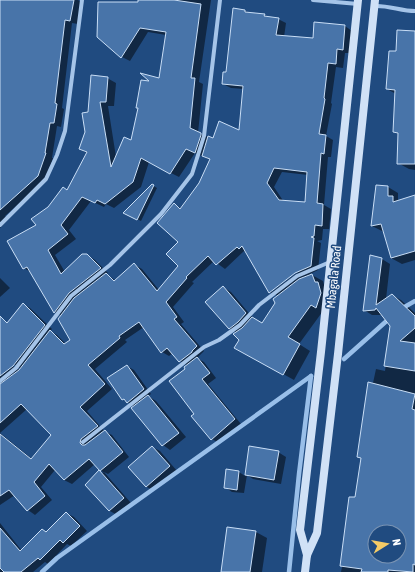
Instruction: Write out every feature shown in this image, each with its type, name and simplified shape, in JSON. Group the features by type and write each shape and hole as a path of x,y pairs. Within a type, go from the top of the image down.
{"street":[{"path":"0,225 46,179 57,155 65,131 82,0"},
{"path":"0,381 16,368 71,296 110,265 161,214 192,174 204,136 220,0"},
{"path":"313,0 358,2"},
{"name":"Mbagala Road","path":"307,555 300,530 331,261 358,2"},
{"path":"374,3 405,11 415,10"},
{"name":"Mbagala Road","path":"305,572 307,555 317,533 338,354 374,3"},
{"path":"83,442 204,347 219,340 240,325 259,305 276,291 304,272 331,261"}],"building":[{"path":"0,0 74,0 70,21 65,20 54,123 50,123 46,153 38,176 0,210"},
{"path":"138,0 174,0 201,4 191,78 195,78 190,128 201,133 201,135 195,153 186,149 170,174 141,158 133,182 105,204 97,200 95,203 82,197 61,225 68,234 48,250 61,274 82,254 87,254 101,268 69,293 54,313 27,267 23,269 7,241 36,225 31,219 48,207 63,187 67,190 87,152 79,149 85,132 82,113 88,112 91,75 108,77 106,102 100,102 111,167 124,137 131,140 138,108 136,108 141,80 149,81 140,73 159,78 166,32 140,28 121,58 97,37 98,2 138,2"},
{"path":"233,8 245,10 245,12 265,14 264,16 279,18 276,35 313,38 314,22 345,25 343,50 337,49 336,64 328,63 325,99 319,134 326,135 324,154 321,153 317,203 323,204 322,226 315,225 314,236 311,237 314,238 311,266 295,273 269,293 242,246 239,249 237,247 216,265 208,256 186,277 187,278 166,302 177,317 174,319 197,346 192,352 179,362 167,348 161,353 139,322 119,336 120,338 88,365 105,384 80,407 98,426 81,439 80,443 85,445 105,430 123,452 100,471 89,459 64,480 49,464 34,482 45,496 27,511 9,490 0,496 0,434 31,459 51,435 21,404 0,423 0,384 19,370 50,330 64,344 70,340 58,319 74,298 106,273 114,281 134,263 157,291 178,266 166,254 178,242 157,223 174,203 180,209 199,183 210,159 202,156 208,136 213,138 219,121 239,130 243,86 222,84 223,72 226,72","holes":["274,168 307,172 305,202 279,200 267,183"]},
{"path":"397,30 415,31 415,164 397,164 398,133 393,132 395,90 386,89 389,51 396,51"},
{"path":"152,184 154,185 137,220 123,213"},
{"path":"376,185 388,186 388,196 393,196 393,202 415,195 415,251 391,258 381,224 371,226"},
{"path":"370,255 382,258 376,305 392,294 415,316 415,328 400,341 415,343 415,371 384,366 390,326 376,308 375,310 363,311"},
{"path":"312,274 315,282 318,282 321,293 316,308 311,305 288,337 300,344 283,375 234,348 239,340 233,334 242,328 252,317 262,323 275,303 273,299 299,279"},
{"path":"223,286 246,313 229,329 205,302"},
{"path":"23,303 45,325 13,366 0,376 0,316 7,323"},
{"path":"197,357 210,373 202,379 235,419 211,440 191,416 194,414 169,381 185,369 184,367"},
{"path":"127,365 144,389 127,403 124,399 122,400 107,378"},
{"path":"368,382 415,394 412,409 415,410 415,565 413,564 413,572 388,570 388,572 361,572 362,569 340,566 349,497 355,497 361,458 357,457"},
{"path":"148,395 179,433 162,446 131,408"},
{"path":"152,446 170,466 146,487 128,467"},
{"path":"249,446 279,451 274,480 245,475"},
{"path":"226,469 239,471 237,490 224,488"},
{"path":"99,470 124,498 109,511 85,485"},
{"path":"66,512 80,526 63,543 60,540 40,560 38,558 21,572 4,572 0,568 0,528 20,551 42,529 46,532"},
{"path":"227,527 256,531 250,572 221,572"}],"waterway":[{"path":"401,309 415,301"},
{"path":"344,359 391,317"},
{"path":"42,572 57,558 311,376"},
{"path":"289,572 311,376"}]}
